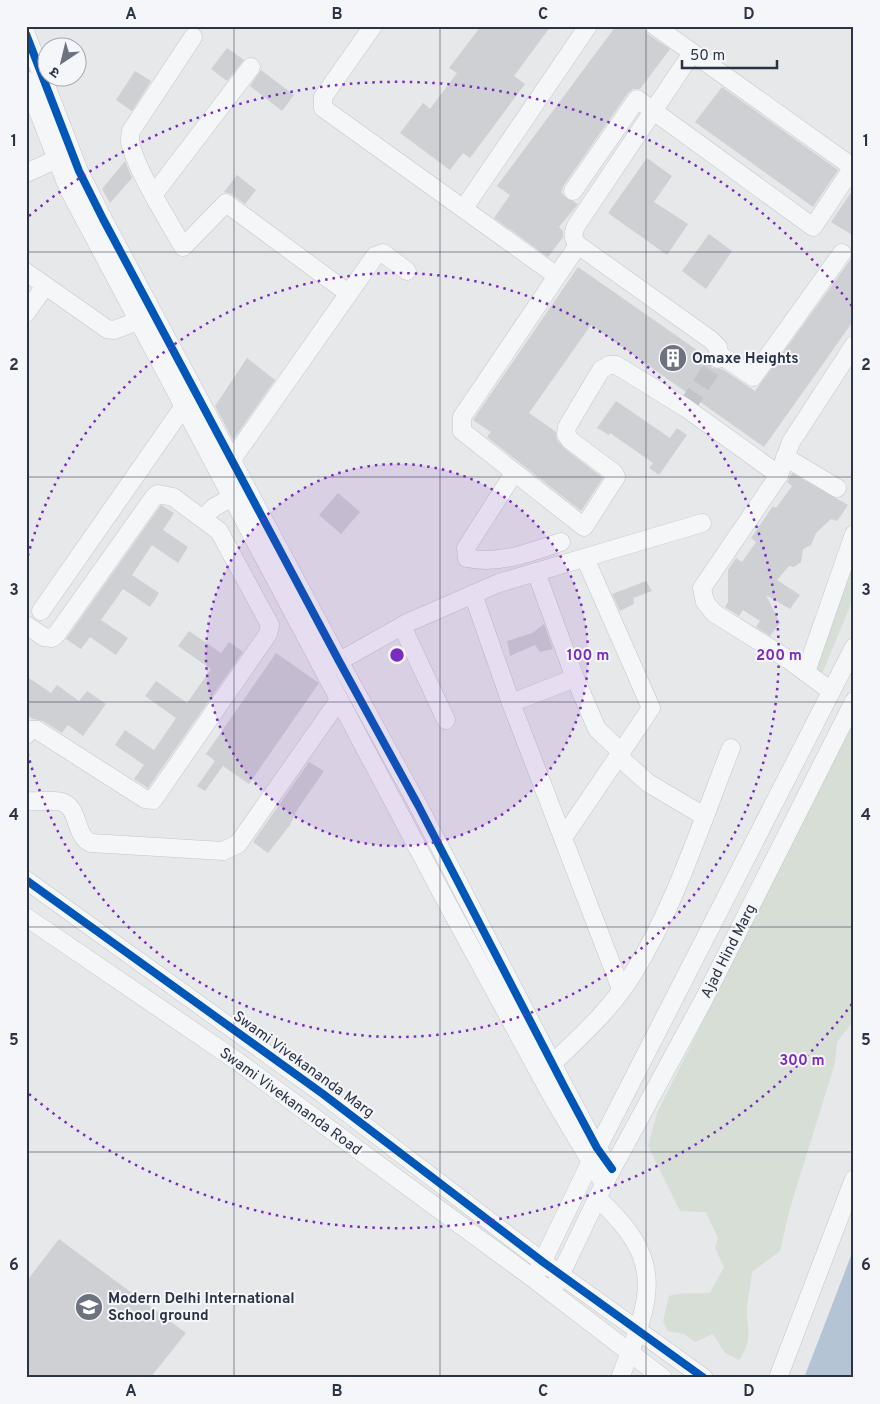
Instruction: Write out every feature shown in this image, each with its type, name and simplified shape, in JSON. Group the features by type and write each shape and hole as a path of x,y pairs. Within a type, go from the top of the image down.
{"street":[{"path":"373,26 322,97 323,108 557,276"},
{"path":"464,208 588,26"},
{"path":"573,191 637,99 813,227 853,167 655,26"},
{"path":"26,34 64,156 68,188 138,321 231,461 418,805 553,1063 593,1156 612,1211 639,1249 648,1272 646,1304 620,1378"},
{"path":"193,37 131,131 130,145 183,247 226,203 348,293"},
{"path":"692,53 576,226 573,233 574,240 578,245 712,340 718,347 719,357 753,377 842,253"},
{"path":"154,194 250,67"},
{"path":"26,80 64,156 99,211 192,404 232,497 323,670 593,1156"},
{"path":"26,173 64,156"},
{"path":"578,245 462,417 462,431 467,437 584,527 616,477 614,473 570,440 566,434 567,426 601,370 609,365 616,365 686,408 779,475"},
{"path":"231,461 348,293 378,254 387,255 406,271"},
{"path":"26,272 107,329 114,330 138,321"},
{"path":"26,313 45,286"},
{"path":"831,691 806,672 714,613 706,602 702,588 779,475 791,442 854,345"},
{"path":"42,610 192,404"},
{"path":"785,457 837,488"},
{"path":"514,473 466,548 467,558 475,560 511,558 561,542"},
{"path":"26,625 44,637 52,638 158,494 173,498 204,518 224,536 268,622 270,630 153,800 145,799 37,730 30,730 26,734"},
{"path":"204,518 213,508 232,497"},
{"path":"323,670 402,626 473,594 536,572 702,523"},
{"path":"806,672 854,534"},
{"path":"563,838 651,708 585,558"},
{"path":"536,572 575,678 597,729 648,783 704,816"},
{"path":"473,594 511,703 622,990"},
{"path":"402,626 446,720"},
{"path":"534,1279 593,1156 854,646"},
{"path":"511,703 575,678"},
{"path":"26,802 57,802 66,804 72,812 83,838 92,843 188,850 223,851 231,849 238,844 339,700"},
{"name":"Ajad Hind Marg","path":"551,1293 604,1184 703,1001 854,700"},
{"path":"553,1063 589,1028 634,973 663,916 731,748"},
{"name":"Swami Vivekananda Marg","path":"26,880 323,1094 543,1262 704,1378"},
{"name":"Swami Vivekananda Road","path":"26,917 237,1061 534,1279 664,1378"},
{"path":"778,1378 854,1179"}],"shaded area":[{"path":"854,557 854,597 821,676 816,672"},
{"path":"854,719 854,1020 837,1042 835,1063 790,1208 780,1251 752,1272 747,1307 748,1340 744,1353 739,1360 725,1353 713,1334 695,1342 684,1334 668,1331 663,1321 669,1296 710,1293 724,1267 715,1248 718,1238 706,1212 680,1211 648,1146 657,1113"}],"water":[{"path":"854,1248 854,1378 804,1378"}],"building":[{"path":"481,26 551,26 514,76 525,84 470,158 463,153 450,170 400,133 423,103 430,109 457,73 449,68"},
{"path":"616,26 642,26 649,35 670,49 640,89 633,89 628,93 564,185 561,192 564,196 578,204 559,227 563,231 563,237 548,257 494,218 510,195 497,186"},
{"path":"227,48 244,60 227,81 211,69"},
{"path":"261,70 294,95 282,111 250,86"},
{"path":"135,71 151,81 132,111 116,100"},
{"path":"722,87 838,170 813,207 695,122"},
{"path":"647,158 672,176 654,202 688,224 667,255 608,213"},
{"path":"125,161 132,178 110,203 102,189"},
{"path":"237,175 256,190 245,204 232,194 224,192"},
{"path":"854,188 854,236 831,222"},
{"path":"709,234 732,251 706,289 682,271"},
{"name":"Omaxe Heights","path":"854,251 854,320 764,447 591,325 529,413 556,432 557,440 564,448 603,478 581,511 487,437 491,432 473,420 578,267 707,357 712,368 722,369 755,391 851,259"},
{"path":"247,358 275,380 233,440 215,406"},
{"path":"616,401 670,438 677,428 687,435 659,475 649,468 653,463 610,433 609,435 597,428"},
{"path":"792,473 848,505 837,521 831,519 816,533 811,545 803,549 801,562 794,567 789,566 777,580 800,595 790,609 766,595 780,623 770,636 756,627 760,621 743,610 739,616 725,607 728,602 728,570 736,558 742,562 756,542 751,538 773,506 776,508 792,486 787,482"},
{"path":"338,493 360,512 341,534 319,515"},
{"path":"161,505 174,513 163,530 188,547 178,563 152,545 132,575 159,593 150,607 123,589 101,620 128,638 116,655 90,637 81,649 66,639"},
{"path":"646,581 652,591 633,598 634,604 620,611 612,594"},
{"path":"544,624 553,649 540,652 535,645 510,656 507,641 532,633"},
{"path":"189,631 221,653 229,642 243,652 148,788 134,779 144,765 115,745 125,730 154,750 176,718 145,696 156,681 187,703 211,669 178,646"},
{"path":"276,653 319,683 249,784 223,766 205,791 197,786 215,761 206,754"},
{"path":"26,676 51,693 57,685 79,701 87,691 106,704 83,736 68,725 62,733 43,721 26,715"},
{"path":"309,762 324,771 297,810 290,825 268,853 253,842"},
{"name":"Modern Delhi International School ground","path":"59,1239 186,1333 150,1378 26,1378 26,1282"}],"tunnel":[{"path":"686,408 718,359"}],"cycle path":[{"path":"26,34 79,171 103,219 418,805 597,1148 612,1169"},
{"path":"26,880 323,1094 543,1262 704,1378"}],"place":[{"name":"Omaxe Heights","path":"673,358"},
{"name":"Modern Delhi International School ground","path":"89,1307"}]}
